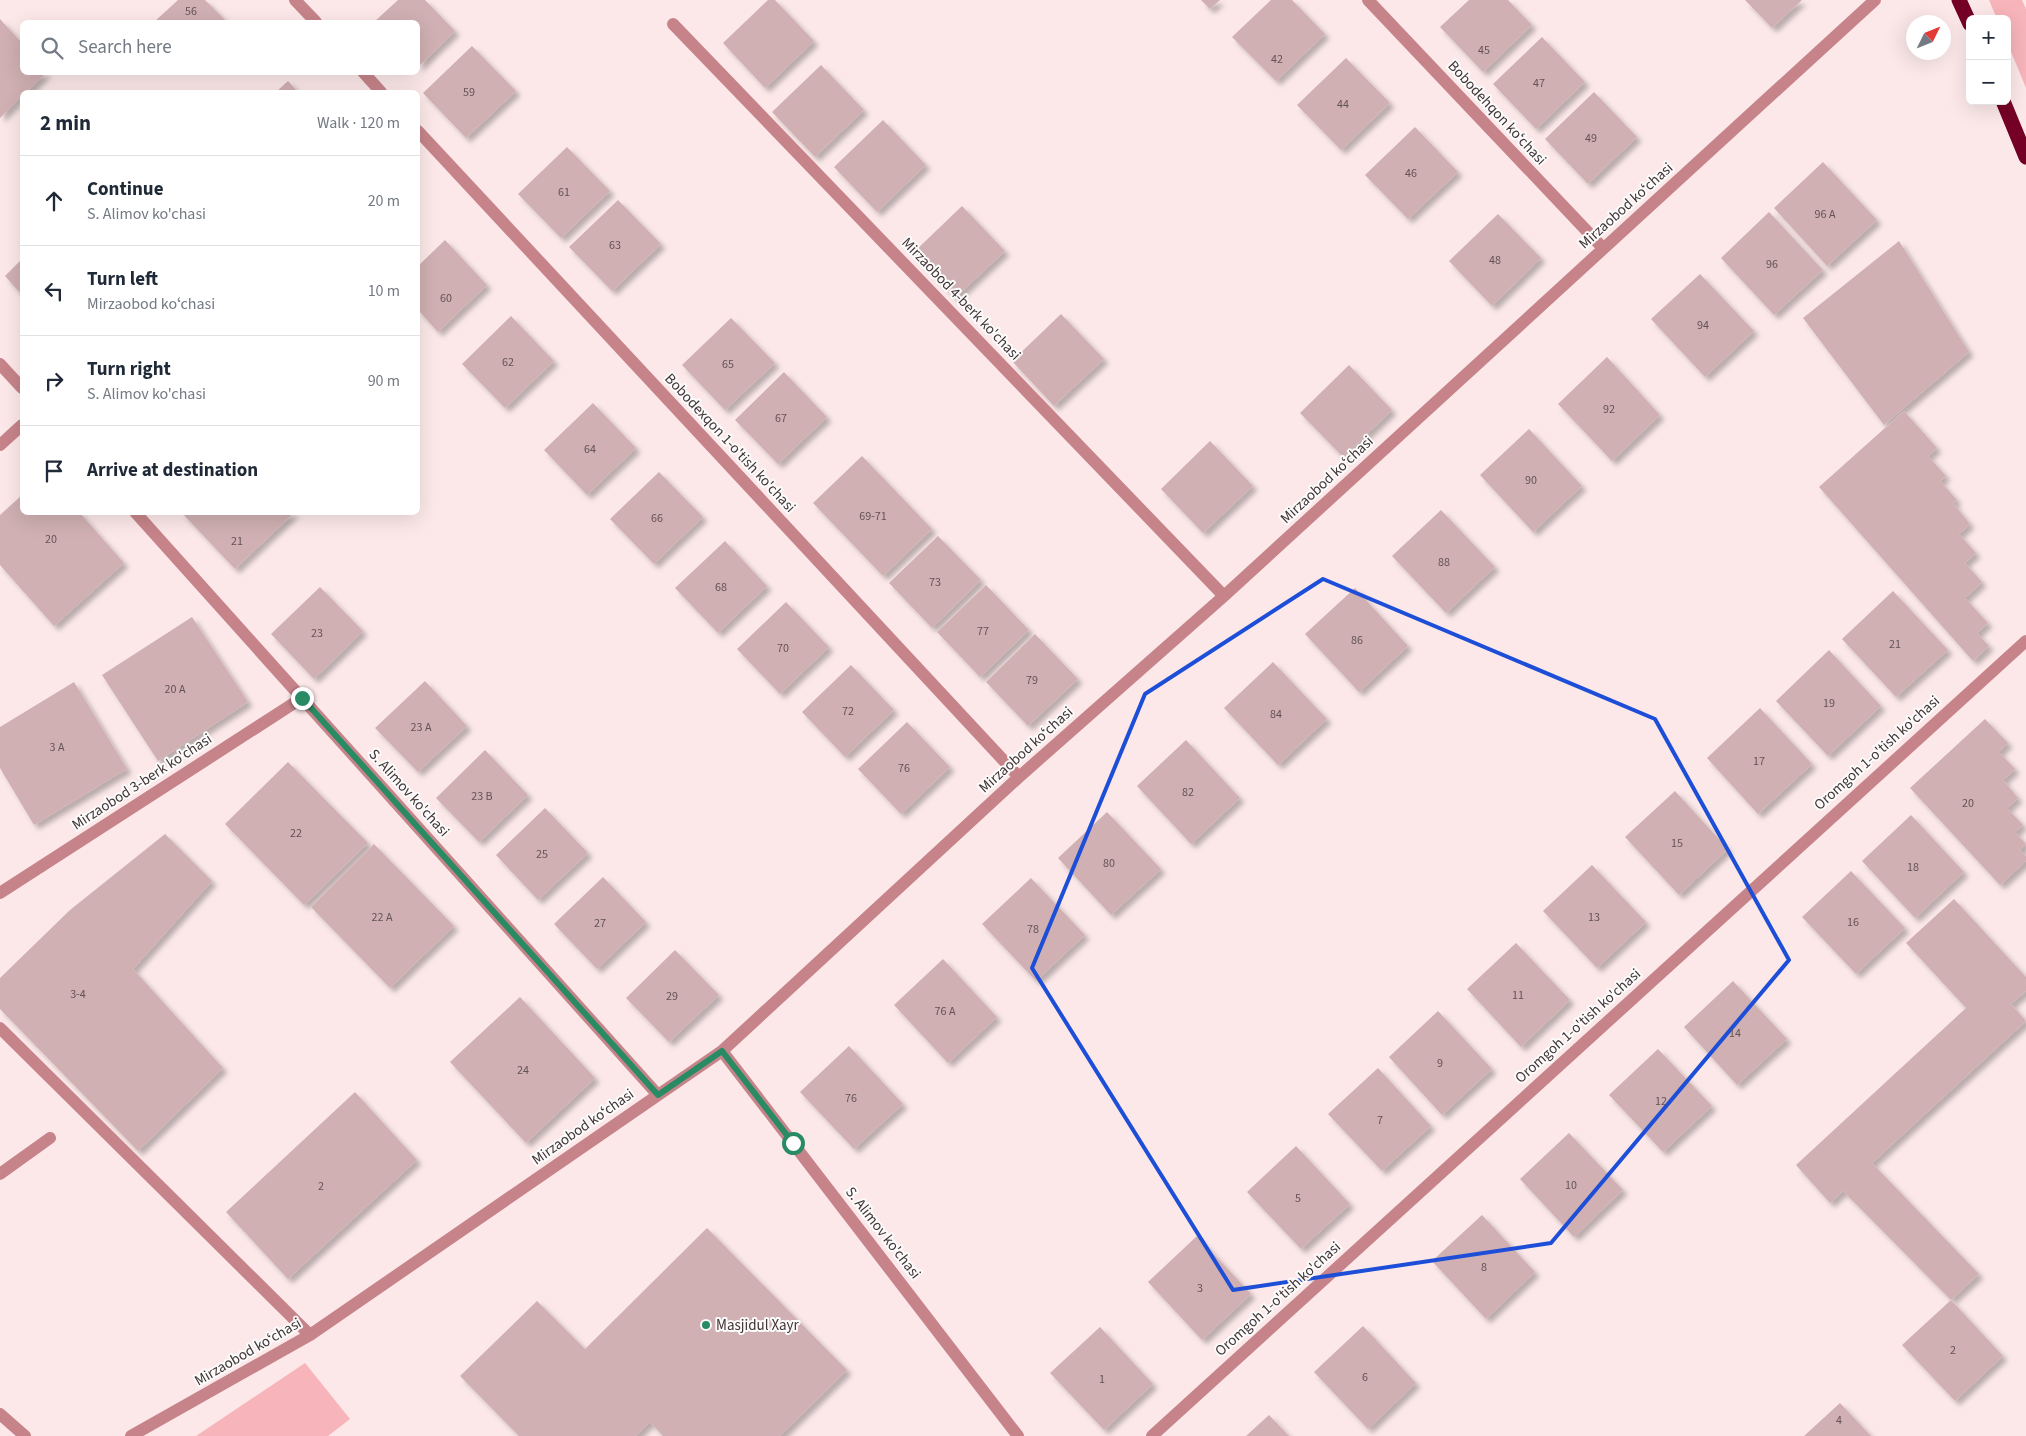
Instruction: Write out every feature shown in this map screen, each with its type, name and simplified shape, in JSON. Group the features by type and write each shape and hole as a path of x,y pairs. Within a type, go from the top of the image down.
{"highway":[{"path":"1959,0 1966,15"},
{"path":"2005,105 2026,157"}],"street":[{"path":"295,0 314,20"},
{"name":"Bobodehqon koʻchasi","path":"1368,0 1603,248"},
{"name":"Mirzaobod koʻchasi","path":"131,1436 310,1336 722,1051 1019,777 1224,596 1875,0"},
{"name":"Mirzaobod 4-berk ko'chasi","path":"673,24 1224,596"},
{"path":"366,75 379,90"},
{"name":"Bobodexqon 1-o'tish ko'chasi","path":"420,133 1019,777"},
{"path":"0,364 20,386"},
{"path":"0,445 20,427"},
{"name":"S. Alimov ko'chasi","path":"138,515 658,1095"},
{"name":"Oromgoh 1-o'tish ko'chasi","path":"1152,1436 2026,641"},
{"name":"Mirzaobod 3-berk ko'chasi","path":"0,893 302,698"},
{"path":"0,1028 310,1336"},
{"name":"S. Alimov ko'chasi","path":"722,1051 1018,1436"},
{"path":"0,1174 50,1138"},
{"path":"0,1414 25,1436"}],"highlighted area":[{"path":"1323,579 1655,719 1789,960 1551,1243 1233,1290 1032,968 1145,694"}],"shaded area":[{"path":"1989,0 2022,0 2026,9 2026,88 2011,52 2011,15 1995,15"},
{"path":"305,1363 350,1419 328,1436 196,1436"}],"building":[{"path":"178,0 205,0 225,20 156,20"},
{"path":"398,0 425,0 455,31 420,65 420,20 376,20"},
{"path":"768,0 775,0 814,41 765,88 723,43"},
{"path":"1201,0 1220,0 1210,9"},
{"path":"1271,0 1292,0 1325,34 1276,81 1232,37"},
{"path":"1469,0 1508,0 1532,25 1483,72 1440,27"},
{"path":"1745,0 1802,0 1772,28"},
{"path":"0,19 20,41 20,75 44,75 29,90 20,90 20,98 0,118"},
{"path":"1542,37 1585,82 1536,129 1493,84"},
{"path":"472,46 516,91 466,138 423,93"},
{"path":"1346,58 1390,103 1341,150 1297,105"},
{"path":"821,65 864,110 815,157 772,112"},
{"path":"288,81 296,90 278,90"},
{"path":"1594,92 1637,137 1588,184 1545,139"},
{"path":"883,120 926,165 877,212 834,167"},
{"path":"1415,127 1458,172 1408,219 1365,175"},
{"path":"567,147 610,191 561,238 518,194"},
{"path":"1823,162 1877,220 1827,266 1774,208"},
{"path":"618,200 661,244 612,291 569,247"},
{"path":"962,206 1005,251 955,298 913,253"},
{"path":"1769,212 1823,270 1774,315 1721,258"},
{"path":"1498,214 1541,258 1492,306 1449,261"},
{"path":"445,240 487,285 438,332 420,312 420,264"},
{"path":"1899,241 1969,352 1884,425 1803,318"},
{"path":"20,261 20,293 5,276"},
{"path":"1700,274 1754,331 1705,377 1651,319"},
{"path":"1061,314 1104,359 1054,406 1012,361"},
{"path":"511,316 554,361 505,408 462,364"},
{"path":"731,318 775,363 725,410 682,365"},
{"path":"1607,357 1660,415 1612,461 1558,404"},
{"path":"1349,365 1392,410 1343,457 1300,413"},
{"path":"784,372 827,417 778,464 735,420"},
{"path":"593,403 636,448 587,495 544,450"},
{"path":"1904,411 1937,448 1928,456 1946,476 1940,481 1957,500 1953,503 1970,524 1959,534 1976,553 1965,563 1982,582 1965,598 1988,623 1977,633 1989,646 1973,661 1819,487"},
{"path":"1529,429 1582,486 1533,532 1480,475"},
{"path":"1210,441 1253,486 1203,533 1161,489"},
{"path":"862,456 932,529 883,576 813,503"},
{"path":"659,472 703,517 654,564 610,519"},
{"path":"20,497 20,515 82,515 124,563 54,626 0,565 0,515"},
{"path":"1441,510 1495,567 1446,613 1392,556"},
{"path":"184,515 292,515 235,569"},
{"path":"938,536 981,580 932,628 889,583"},
{"path":"725,541 767,586 718,633 675,588"},
{"path":"986,585 1029,630 980,677 937,632"},
{"path":"320,587 363,631 314,679 271,634"},
{"path":"1355,588 1408,646 1359,692 1305,634"},
{"path":"1893,591 1948,650 1896,697 1842,639"},
{"path":"786,602 829,647 780,694 737,649"},
{"path":"192,617 248,702 158,761 102,675"},
{"path":"1035,634 1078,679 1028,726 986,682"},
{"path":"1829,650 1881,706 1828,756 1776,701"},
{"path":"1273,662 1327,719 1278,765 1224,708"},
{"path":"851,665 894,710 845,757 802,712"},
{"path":"425,681 467,726 418,772 375,728"},
{"path":"74,682 127,769 34,825 0,768 0,727"},
{"path":"1760,708 1812,764 1758,814 1707,758"},
{"path":"1985,719 2008,743 1999,752 2015,769 2003,780 2018,798 2007,808 2023,825 2015,832 2026,844 2020,850 2026,856 2026,861 2000,885 1910,788"},
{"path":"907,722 950,767 901,814 858,769"},
{"path":"1186,740 1240,798 1191,844 1137,786"},
{"path":"485,750 528,795 479,842 436,798"},
{"path":"288,762 368,843 304,905 225,824"},
{"path":"1675,791 1728,849 1679,895 1625,837"},
{"path":"545,808 588,853 538,900 496,855"},
{"path":"1107,812 1161,869 1111,915 1058,858"},
{"path":"1911,815 1964,872 1915,918 1862,861"},
{"path":"165,834 212,881 133,969 223,1068 138,1151 0,1009 0,978 70,910"},
{"path":"374,844 454,926 390,988 311,907"},
{"path":"1592,865 1646,922 1597,968 1543,911"},
{"path":"1851,871 1905,928 1856,974 1802,917"},
{"path":"603,877 646,922 597,969 554,924"},
{"path":"1031,878 1085,935 1036,981 982,924"},
{"path":"1954,899 2026,977 2026,991 2011,1004 2026,1021 1872,1163 1979,1274 1951,1300 1843,1191 1830,1203 1796,1165 1966,1008 1906,943"},
{"path":"1516,943 1570,1000 1521,1047 1467,989"},
{"path":"675,950 719,995 669,1042 626,998"},
{"path":"943,959 997,1017 948,1063 894,1005"},
{"path":"1733,981 1787,1039 1737,1085 1684,1027"},
{"path":"520,997 595,1078 526,1143 450,1062"},
{"path":"1438,1011 1492,1069 1442,1115 1389,1057"},
{"path":"849,1046 903,1104 854,1149 800,1092"},
{"path":"1658,1049 1712,1106 1663,1152 1609,1095"},
{"path":"1378,1068 1431,1126 1382,1171 1328,1114"},
{"path":"355,1092 417,1160 288,1279 226,1212"},
{"path":"1569,1133 1623,1190 1574,1237 1520,1179"},
{"path":"1296,1146 1350,1204 1301,1249 1247,1192"},
{"path":"1482,1215 1535,1272 1486,1319 1432,1261"},
{"name":"Masjidul Xayr","path":"707,1228 847,1370 780,1436 663,1436 650,1422 636,1436 519,1436 460,1376 537,1301 585,1349"},
{"path":"1197,1236 1251,1294 1202,1340 1148,1282"},
{"path":"1951,1300 2003,1356 1955,1401 1902,1345"},
{"path":"1363,1326 1416,1383 1368,1429 1314,1372"},
{"path":"1100,1327 1153,1384 1104,1430 1050,1373"},
{"path":"1840,1403 1871,1436 1804,1436"},
{"path":"1269,1415 1289,1436 1246,1436"}],"place":[{"name":"Masjidul Xayr","path":"706,1325"}],"route":[{"path":"302,698 658,1095 722,1051 793,1143"}]}
